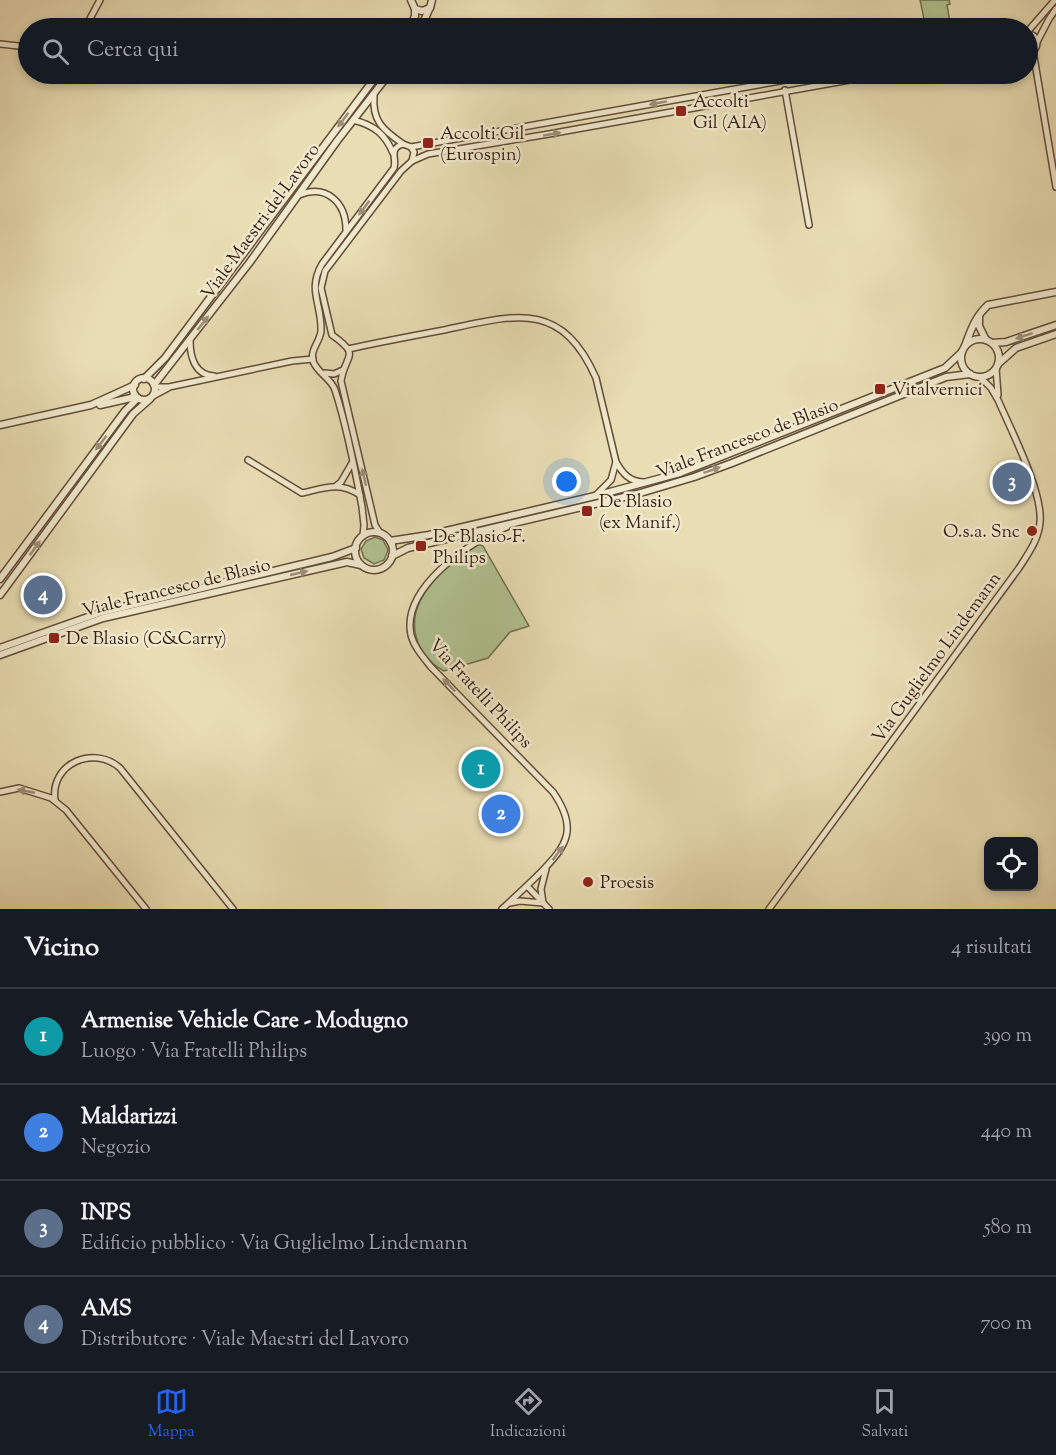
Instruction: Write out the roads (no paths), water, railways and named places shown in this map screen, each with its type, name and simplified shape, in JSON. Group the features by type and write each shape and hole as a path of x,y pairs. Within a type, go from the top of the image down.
{"street":[{"path":"90,18 100,0"},
{"path":"1038,20 1055,0"},
{"path":"412,3 425,11 432,1"},
{"path":"425,18 432,1"},
{"path":"412,3 414,18"},
{"path":"1038,40 1056,9"},
{"path":"0,44 18,46"},
{"name":"Viale Maestri del Lavoro","path":"144,379 165,358 370,84"},
{"name":"Viale Maestri del Lavoro","path":"154,386 382,84"},
{"path":"374,96 375,118 403,144 411,147 763,84"},
{"path":"353,120 377,129 384,136 400,165 428,154 822,84"},
{"path":"1036,84 1056,187"},
{"path":"785,90 809,225"},
{"path":"403,144 396,147 394,168 322,264 316,279 315,294 321,327 318,343 312,353 313,359 315,365 335,387 360,495 364,525 363,536 356,548 358,560 362,565 371,569 387,565 392,556 390,541 380,533 375,525 342,381 343,370 349,360 348,349 342,340 330,330 321,288 325,272 410,163 414,152 411,147"},
{"path":"299,195 309,191 319,191 335,200 344,214 346,232"},
{"path":"1056,292 988,305 973,323 963,349 962,364 970,374 986,376 1016,348 1056,334"},
{"path":"980,312 979,326 998,353 997,366"},
{"path":"348,349 502,317 529,317 551,324 577,345 591,367 596,378 616,462 622,472 634,481 651,482"},
{"path":"963,349 974,340 1006,342 1056,325"},
{"path":"318,343 327,338 337,338"},
{"path":"190,340 190,351 195,366 208,376 219,376"},
{"name":"Viale Francesco de Blasio","path":"390,541 429,535 595,496 651,482 717,460 945,368 963,349"},
{"path":"154,386 169,387 292,361 313,359"},
{"name":"Via Guglielmo Lindemann","path":"997,366 998,400"},
{"path":"323,373 334,374 343,370"},
{"name":"Viale Francesco de Blasio","path":"392,556 408,548 637,494 694,477 946,377 970,374"},
{"name":"Via Guglielmo Lindemann","path":"769,909 1019,568 1036,540 1040,523 1040,506 998,400 991,388 980,377"},
{"path":"0,595 133,414 151,397 154,386 150,380 144,379 91,405"},
{"path":"0,579 136,396 135,385"},
{"path":"0,425 91,405 123,401 136,396 144,400 169,387"},
{"path":"248,460 303,493 336,486 352,490 360,495"},
{"path":"336,486 341,482 352,461"},
{"path":"595,496 611,480 616,462"},
{"name":"Via Fratelli Philips","path":"502,909 557,856 567,837 567,818 563,806 553,792 431,667 415,644 411,635 410,620 417,597 423,587 462,552 488,534 528,519"},
{"path":"363,536 374,532 380,533"},
{"name":"Viale Francesco de Blasio","path":"2,647 102,612 332,557 356,548"},
{"name":"Viale Francesco de Blasio","path":"0,655 103,618 346,562 362,565"},
{"path":"53,799 57,780 69,765 92,758 113,762 233,909"},
{"path":"0,792 19,788 53,799 66,810 146,909"},
{"path":"543,903 541,889 546,867"},
{"path":"527,886 549,909"},
{"path":"508,904 520,901 543,903"}],"place":[{"name":"Accolti Gil (AIA)","path":"681,111"},
{"name":"Accolti Gil (Eurospin)","path":"428,143"},
{"name":"Vitalvernici","path":"880,389"},
{"name":"INPS","path":"1012,482"},
{"name":"De Blasio (ex Manif.)","path":"587,511"},
{"name":"O.s.a. Snc","path":"1032,531"},
{"name":"De Blasio-F. Philips","path":"421,546"},
{"name":"AMS","path":"43,595"},
{"name":"De Blasio (C&Carry)","path":"54,638"},
{"name":"Armenise Vehicle Care - Modugno","path":"481,769"},
{"name":"Maldarizzi","path":"501,814"},
{"name":"Proesis","path":"588,882"}]}
